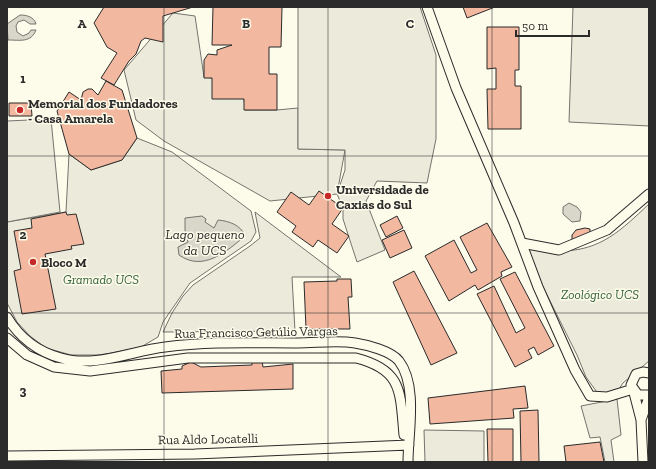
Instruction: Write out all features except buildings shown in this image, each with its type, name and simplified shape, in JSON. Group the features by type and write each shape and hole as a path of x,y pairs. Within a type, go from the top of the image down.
{"street":[{"path":"427,7 456,88 522,243 538,287 575,370 590,396 607,397 633,389"},
{"path":"522,243 559,250 607,230 649,194"},
{"name":"Rua Francisco Getúlio Vargas","path":"7,317 15,330 31,344 61,358 91,361 173,346 234,343 354,343 380,349 399,361 408,378 410,394 408,448"},
{"name":"Rua Francisco Getúlio Vargas","path":"7,338 28,355 54,367 90,371 188,358 356,358 370,361 387,370 394,379 401,400 408,448"},
{"path":"643,462 641,420 632,381 636,374 643,372 649,373"},
{"path":"633,389 638,395 649,396 641,420"},
{"path":"408,448 408,462"},
{"name":"Rua Aldo Locatelli","path":"7,456 195,458 408,448"}],"green space":[{"path":"573,7 649,7 649,126 569,122"},
{"path":"173,13 195,16 204,77 212,78 244,99 245,110 277,110 298,108 298,149 345,150 337,194 270,201 164,141 136,120 124,70"},
{"name":"Gramado UCS","path":"137,138 172,152 251,211 256,232 251,241 190,283 163,322 158,337 141,347 101,355 71,355 46,348 30,336 17,322 7,303 7,222 66,212 69,154 91,170 122,160"},
{"name":"Zoológico UCS","path":"649,204 649,361 623,383 619,389 599,395 586,377 577,355 534,269 526,247 560,251 574,250 599,243 619,230"}],"shaded area":[{"path":"298,7 420,7 436,55 436,139 427,183 377,181 366,201 385,250 357,262 343,219 343,208 337,194 345,170 345,150 298,149"},
{"path":"51,119 60,212 7,222 7,121"},
{"path":"255,212 341,277 292,277 295,331 163,332 172,313 183,296 193,285 260,238"},
{"path":"617,399 621,435 611,440 614,462 605,462 600,437 590,438 581,406"},
{"path":"424,430 484,431 484,462 425,462"}],"water":[{"path":"20,15 30,17 36,24 30,24 24,20 18,22 16,26 17,32 23,36 31,30 36,30 28,39 8,40 7,24"},
{"path":"569,203 577,207 581,212 580,221 572,222 563,214 563,207"},
{"name":"Lago pequeno da UCS","path":"202,216 206,219 205,222 214,228 218,220 234,224 241,229 245,236 222,254 214,258 205,261 188,260 179,255 178,247 188,242 185,230 185,218"}],"place":[{"name":"Memorial dos Fundadores - Casa Amarela","path":"20,110"},
{"name":"Universidade de Caxias do Sul","path":"328,196"},
{"name":"Bloco M","path":"33,262"}]}
